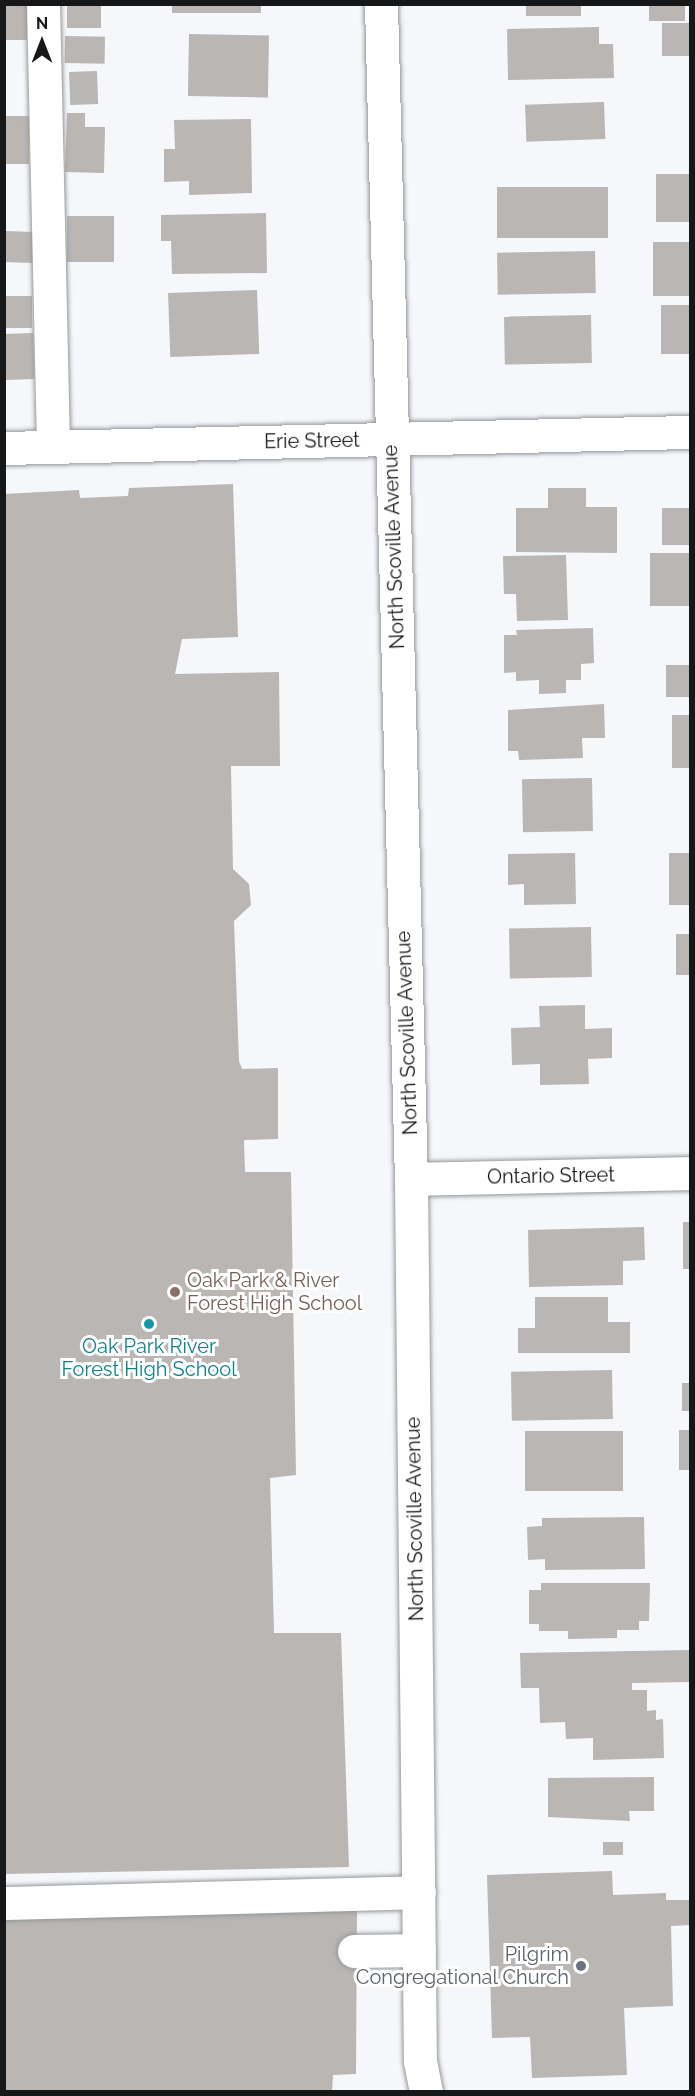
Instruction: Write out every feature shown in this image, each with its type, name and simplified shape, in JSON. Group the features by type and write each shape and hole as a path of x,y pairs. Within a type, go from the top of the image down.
{"street":[{"path":"43,4 53,447"},
{"name":"North Scoville Avenue","path":"381,4 411,1179 420,2081"},
{"name":"Erie Street","path":"4,448 690,432"},
{"name":"Ontario Street","path":"411,1179 690,1173"},
{"path":"4,1903 419,1892"},
{"path":"354,1951 419,1950"}],"building":[{"path":"4,4 27,4 27,40 4,40"},
{"path":"67,4 101,4 101,28 67,28"},
{"path":"172,4 261,4 261,13 172,13"},
{"path":"526,4 581,4 581,16 526,16"},
{"path":"649,4 685,4 685,21 649,21"},
{"path":"662,23 690,23 690,56 662,56"},
{"path":"599,27 599,44 613,44 614,78 508,80 507,29"},
{"path":"189,34 269,35 268,97 188,96"},
{"path":"65,36 105,37 105,64 65,63"},
{"path":"97,71 98,104 70,105 69,72"},
{"path":"604,102 605,139 526,142 525,105"},
{"path":"67,113 85,113 85,127 105,127 104,173 65,172"},
{"path":"4,116 29,116 29,164 4,164"},
{"path":"251,119 252,193 189,195 189,181 164,182 164,149 175,149 174,120"},
{"path":"656,174 690,174 690,222 656,222"},
{"path":"497,187 608,187 608,238 497,238"},
{"path":"266,213 267,273 172,274 171,241 161,241 161,215"},
{"path":"67,216 114,216 114,262 67,262"},
{"path":"4,231 34,232 33,263 4,262"},
{"path":"653,242 690,242 690,296 653,296"},
{"path":"595,251 596,293 498,295 497,253"},
{"path":"257,290 259,354 170,357 168,293"},
{"path":"4,296 32,296 32,328 4,328"},
{"path":"661,305 690,305 690,354 661,354"},
{"path":"591,315 592,363 505,365 504,317"},
{"path":"33,333 35,379 6,380 4,334"},
{"name":"Oak Park & River Forest High School","path":"233,484 238,637 182,639 175,674 279,672 280,766 231,766 233,869 249,884 251,905 234,921 239,1061 242,1069 278,1068 278,1139 244,1140 245,1172 291,1172 296,1475 270,1478 274,1633 341,1633 349,1867 4,1874 4,494 79,490 80,498 128,496 129,488"},
{"path":"548,488 586,488 586,507 617,507 617,553 516,552 516,508 548,508"},
{"path":"662,508 690,508 690,545 662,545"},
{"path":"650,553 690,553 690,606 650,606"},
{"path":"566,555 568,620 517,621 516,594 504,594 503,556"},
{"path":"593,628 594,663 581,664 581,680 566,680 566,693 539,694 539,680 516,681 516,672 504,673 504,635 517,635 516,630"},
{"path":"666,665 690,665 690,697 666,697"},
{"path":"604,704 605,738 582,738 583,758 519,760 518,751 508,751 508,710"},
{"path":"672,715 690,715 690,768 672,768"},
{"path":"592,778 593,831 523,832 522,779"},
{"path":"575,853 576,904 524,905 524,884 508,885 508,854"},
{"path":"669,853 690,853 690,905 669,905"},
{"path":"591,927 592,977 510,978 509,928"},
{"path":"676,934 690,934 690,975 676,975"},
{"path":"585,1005 585,1029 612,1028 612,1058 588,1059 589,1084 540,1085 540,1064 512,1065 511,1028 540,1027 539,1006"},
{"path":"683,1222 690,1222 690,1269 683,1269"},
{"path":"644,1227 645,1260 623,1261 623,1285 529,1287 528,1230"},
{"path":"535,1297 608,1297 608,1322 630,1322 630,1353 518,1353 518,1328 535,1328"},
{"path":"612,1370 613,1419 512,1421 511,1372"},
{"path":"682,1383 690,1383 690,1411 682,1411"},
{"path":"679,1430 690,1430 690,1470 679,1470"},
{"path":"525,1431 623,1431 623,1491 525,1491"},
{"path":"644,1517 645,1569 545,1570 545,1559 528,1560 527,1527 542,1526 542,1518"},
{"path":"541,1583 650,1583 649,1621 639,1621 639,1630 617,1630 617,1638 568,1639 568,1631 539,1631 539,1624 529,1624 529,1590 541,1590"},
{"path":"690,1650 690,1682 632,1683 632,1690 647,1690 647,1711 656,1710 656,1720 663,1719 664,1758 593,1760 593,1738 566,1739 565,1722 540,1723 539,1688 521,1688 520,1653"},
{"path":"654,1777 654,1811 629,1811 630,1821 548,1817 548,1778"},
{"path":"603,1842 623,1842 623,1855 603,1855"},
{"name":"Pilgrim Congregational Church","path":"612,1871 613,1895 666,1893 666,1900 690,1900 690,1925 671,1926 673,2006 624,2008 627,2075 532,2078 530,2037 492,2038 487,1875"},
{"path":"357,1907 356,2074 333,2075 332,2092 4,2092 4,1916"}],"place":[{"name":"Oak Park & River Forest High School","path":"175,1292"},
{"name":"Oak Park River Forest High School","path":"149,1324"},
{"name":"Pilgrim Congregational Church","path":"581,1966"}]}
